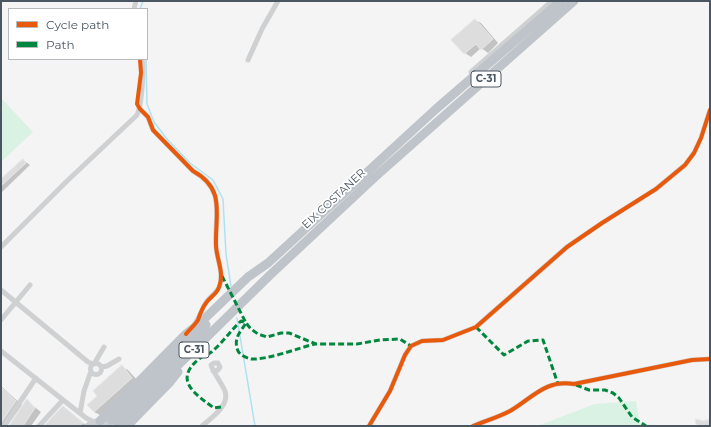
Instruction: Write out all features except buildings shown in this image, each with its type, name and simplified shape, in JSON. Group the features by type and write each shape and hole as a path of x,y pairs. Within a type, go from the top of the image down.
{"highway":[{"name":"C-31","path":"117,424 268,263 436,109 561,1"},
{"name":"EIX COSTANER","path":"117,424 170,382 185,364 263,287 269,276 398,157 574,1"},
{"path":"398,157 429,134 581,1"},
{"path":"436,109 471,72"},
{"path":"92,424 248,277 268,263"}],"main road":[{"path":"92,424 117,424"}],"street":[{"path":"248,60 262,29 278,1"},
{"path":"471,72 552,1"},
{"path":"1,247 137,114 140,109 143,74 142,60"},
{"path":"140,109 148,117 154,130 193,171 210,185 215,195 217,209 216,246 222,276 220,286 206,302 197,321 186,334"},
{"path":"368,426 390,391 405,355 411,346 422,341 443,340 476,327 567,247 656,189 676,174 685,166 694,153 701,138 710,110"},
{"path":"1,320 30,285"},
{"path":"1,290 101,371 88,380"},
{"path":"80,413 88,380 104,347"},
{"path":"1,351 92,424"},
{"path":"94,365 107,366 119,359"},
{"path":"473,426 509,411 538,391 553,385 565,382 574,384 681,362 710,359"},
{"path":"202,426 217,413 226,400 225,392 213,371"},
{"path":"4,426 36,378"},
{"path":"39,426 63,400"}],"green space":[{"path":"1,98 33,132 1,162"},
{"path":"636,401 640,424 673,426 537,426 595,404"}],"waterway":[{"path":"140,8 143,1"},
{"path":"146,60 147,104 154,122 167,139 190,163 213,180 223,199 226,254 231,286"},
{"path":"237,318 255,426"}],"marked path":[{"path":"222,276 246,323 236,343 238,351 242,355 251,359 266,358 315,344"},
{"path":"221,407 214,408 194,392 187,380 188,374 191,367 199,359 210,353 222,342 241,321 246,323 258,334 267,337 281,333 289,333 316,344 357,344 380,340 400,339 411,346"},
{"path":"476,327 504,355 528,341 543,340 558,384"},
{"path":"576,385 589,390 605,390 613,393 619,398 632,417 646,426"}],"cycle path":[{"path":"140,60 141,73 137,104 148,117 153,130 193,171 203,178 215,194 217,213 216,250 221,271 221,282 217,292 203,307 198,320 186,334"},
{"path":"369,426 390,391 405,355 411,346 422,341 443,340 476,327 567,247 656,189 685,165 694,153 701,138 710,110"},
{"path":"473,426 510,411 540,391 555,384 574,384 692,360 710,359"}]}
